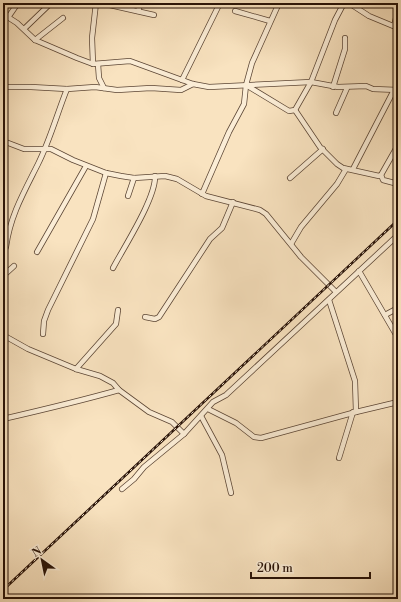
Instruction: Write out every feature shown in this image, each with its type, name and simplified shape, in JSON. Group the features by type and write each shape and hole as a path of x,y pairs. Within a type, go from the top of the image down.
{"street":[{"path":"9,16 18,3"},
{"path":"24,29 51,3"},
{"path":"96,3 92,32 95,64 104,88"},
{"path":"101,3 154,16"},
{"path":"138,11 141,3"},
{"path":"182,80 220,3"},
{"path":"202,194 229,132 244,104 246,85 255,56 279,3"},
{"path":"294,110 311,82 335,20 344,3"},
{"path":"349,3 369,16 396,27 398,10"},
{"path":"235,11 270,21"},
{"path":"3,14 9,16 35,40 95,64 130,61 193,84 209,87 311,82 333,87 347,88 366,86 373,89 396,90 353,169"},
{"path":"35,40 63,18"},
{"path":"333,87 345,49 345,38"},
{"path":"3,87 67,89 104,88 116,90 151,88 181,90 193,84"},
{"path":"246,85 289,111 294,110"},
{"path":"336,113 347,88"},
{"path":"6,247 9,227 18,203 38,165 67,89"},
{"path":"294,110 320,147 337,164 346,169 353,169 375,176 381,175"},
{"path":"3,141 24,149 51,149 86,166 106,173 134,178 155,176 177,179 202,194 256,208 266,214 301,257 336,292"},
{"path":"381,175 398,146"},
{"path":"290,178 323,149"},
{"path":"37,252 86,166"},
{"path":"291,244 301,227 337,184 346,169"},
{"path":"43,334 44,321 48,310 93,219 106,173"},
{"path":"381,175 383,180 398,184"},
{"path":"113,268 136,228 152,191 155,176"},
{"path":"128,196 134,178"},
{"path":"145,317 155,319 159,317 210,239 222,228 233,202"},
{"path":"122,489 134,480 144,467 184,434 213,402 226,396 398,235"},
{"path":"3,276 14,266"},
{"path":"359,271 398,338"},
{"path":"328,300 355,381 355,412 340,458"},
{"path":"385,315 398,308"},
{"path":"76,369 116,324 118,310"},
{"path":"3,335 28,349 76,369 100,376 113,383 119,390 149,412 172,422 184,434"},
{"path":"3,419 42,409 62,406 119,390"},
{"path":"208,409 236,423 254,436 261,438 355,412 398,402"},
{"path":"201,416 222,455 231,493"}],"railway":[{"path":"3,590 398,220"}]}
